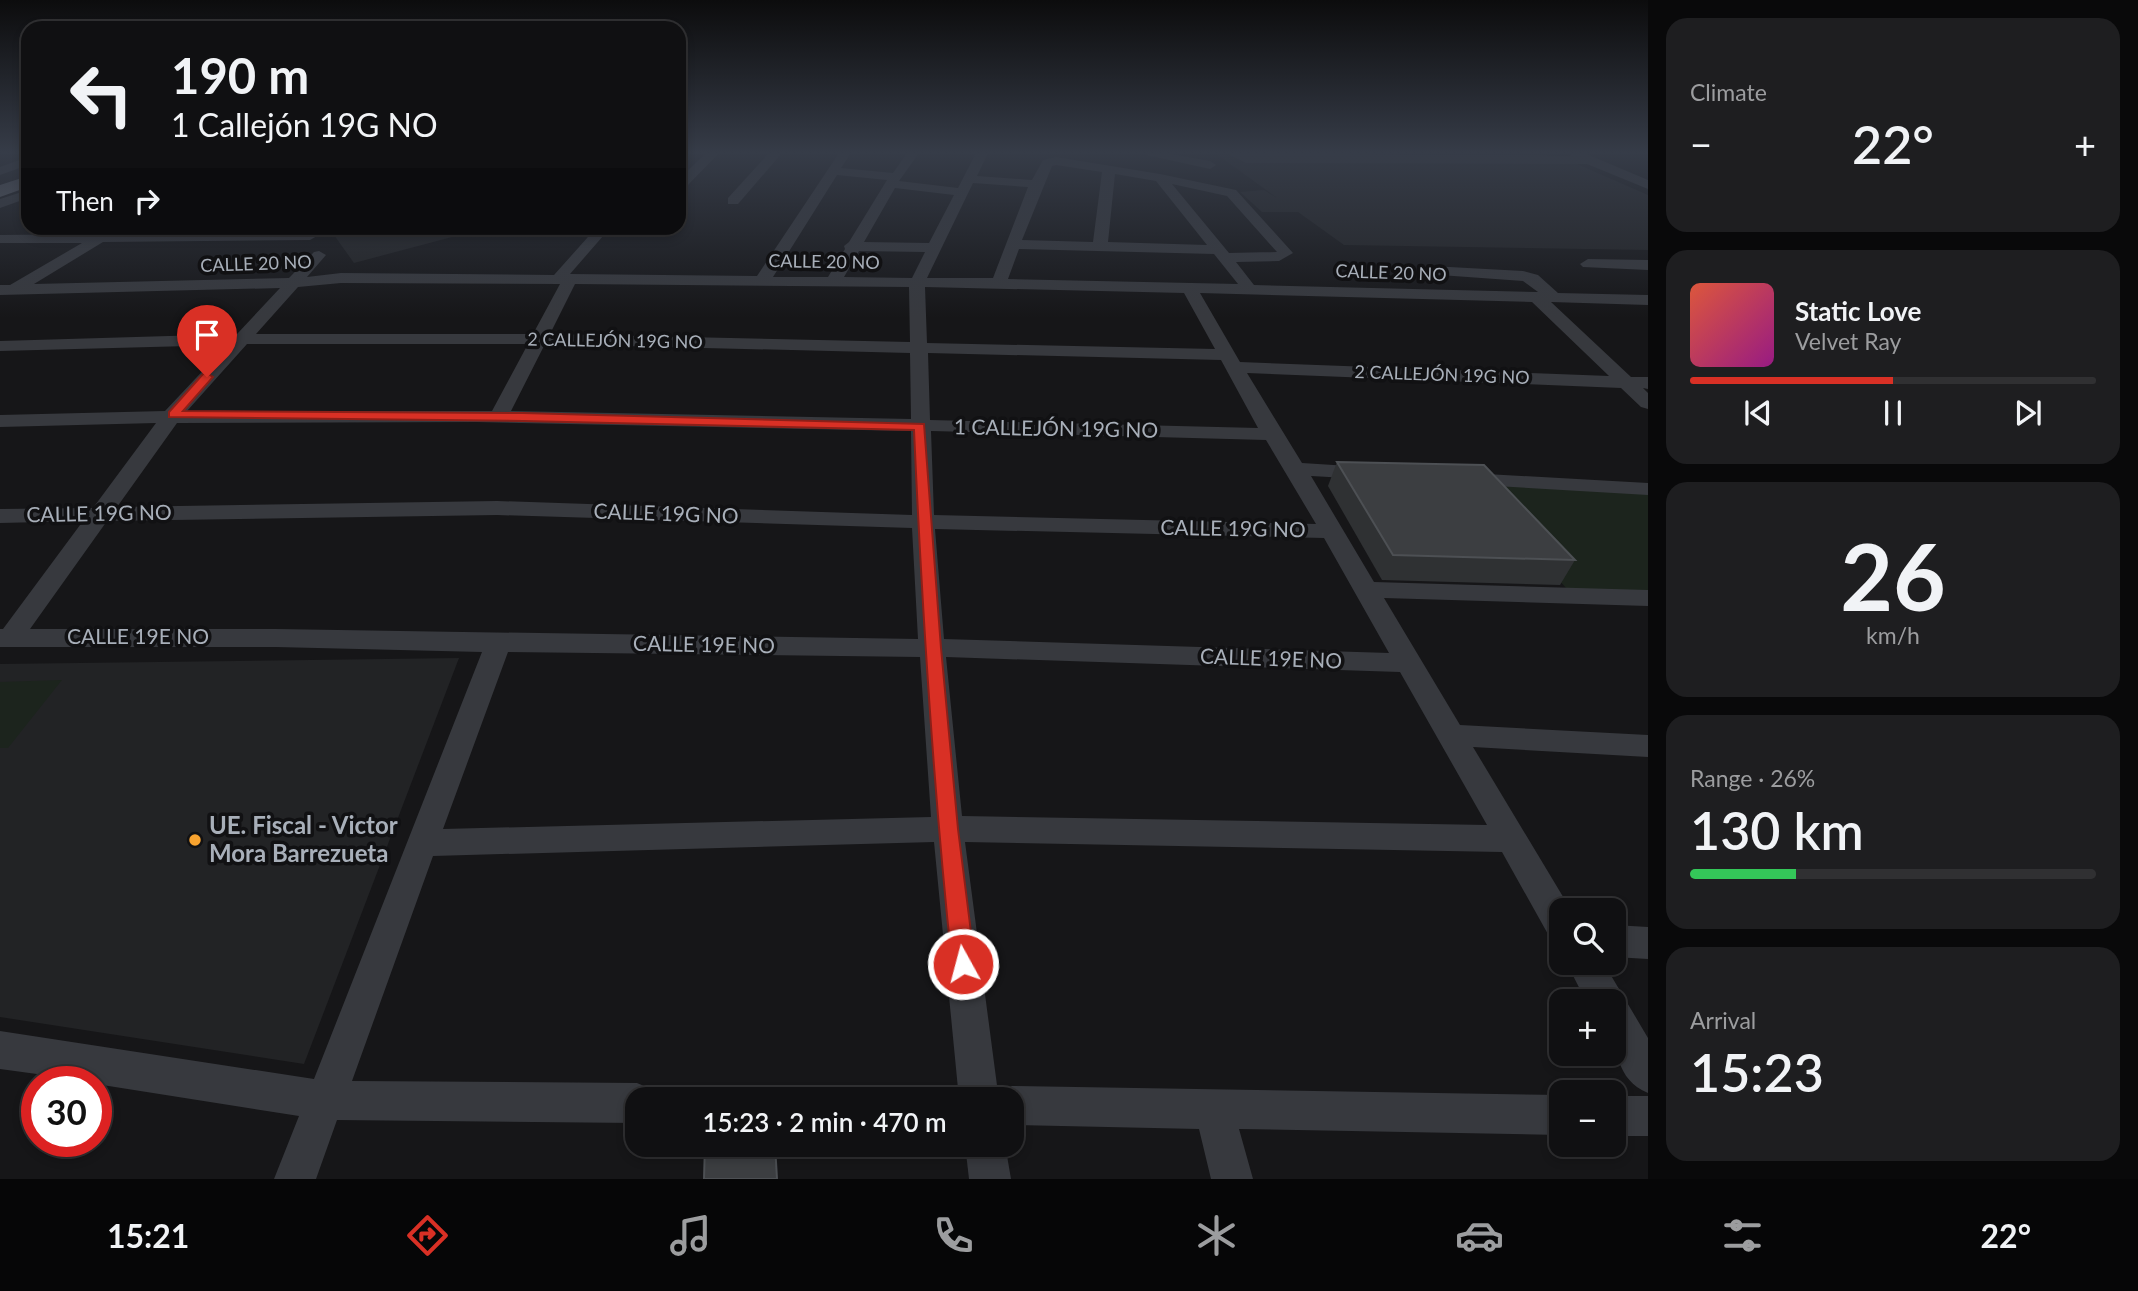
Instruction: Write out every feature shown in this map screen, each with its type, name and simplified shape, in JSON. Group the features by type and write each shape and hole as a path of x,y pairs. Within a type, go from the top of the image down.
{"street":[{"path":"762,281 808,208"},
{"path":"832,282 876,208"},
{"path":"955,208 917,283 920,426 923,522 932,648 948,829 978,1087"},
{"path":"999,283 1027,208"},
{"path":"1100,247 1105,208"},
{"path":"1184,208 1248,287"},
{"path":"1014,244 1279,257 1286,253 1245,208"},
{"path":"4,294 106,235"},
{"path":"498,417 539,339 566,279 563,272 597,235"},
{"path":"0,239 311,239"},
{"path":"311,239 341,278"},
{"path":"6,638 173,415 295,283 311,239"},
{"path":"851,246 936,248"},
{"path":"1588,264 1648,265"},
{"path":"1431,271 1532,278 1545,297 1624,382 1648,403"},
{"name":"CALLE 20 NO","path":"4,294 295,283 341,278 1248,287 1648,300"},
{"path":"1189,287 1272,434 1296,470 1549,904"},
{"name":"2 CALLEJÓN 19G NO","path":"0,346 241,339 539,339 918,346 1648,383"},
{"name":"1 CALLEJÓN 19G NO","path":"0,421 173,415 498,417 1272,434"},
{"path":"1296,470 1391,475"},
{"path":"1445,478 1648,489"},
{"name":"CALLE 19G NO","path":"0,516 497,508 923,522 1331,531"},
{"path":"1366,590 1648,598"},
{"name":"CALLE 19E NO","path":"6,638 276,638 932,648 1409,663"},
{"path":"295,1179 498,643"},
{"path":"1450,734 1648,746"},
{"path":"422,843 948,829 1511,839"},
{"path":"1626,942 1648,943"},
{"path":"1626,1035 1648,1073"},
{"path":"0,1051 324,1100 625,1103"},
{"path":"1024,1107 1549,1115"},
{"path":"1214,1111 1232,1179"},
{"path":"1626,1116 1648,1116"},
{"path":"987,1157 990,1179"}],"shaded area":[{"path":"1258,208 1648,208 1648,250 1344,245 1298,212 1262,212"},
{"path":"334,235 460,235 354,263"},
{"path":"1473,484 1648,493 1648,592 1567,589"},
{"name":"UE. Fiscal - Victor Mora Barrezueta","path":"459,658 304,1064 0,1017 0,664"},
{"path":"62,680 8,748 0,748 0,682"}],"building":[{"path":"1337,462 1484,465 1575,560 1393,555"},
{"path":"705,1157 776,1157 777,1179 704,1179"}],"place":[{"name":"UE. Fiscal - Victor Mora Barrezueta","path":"195,840"}],"route":[{"path":"207,377 173,415 523,417 920,426 923,522 932,648 963,964"}]}
